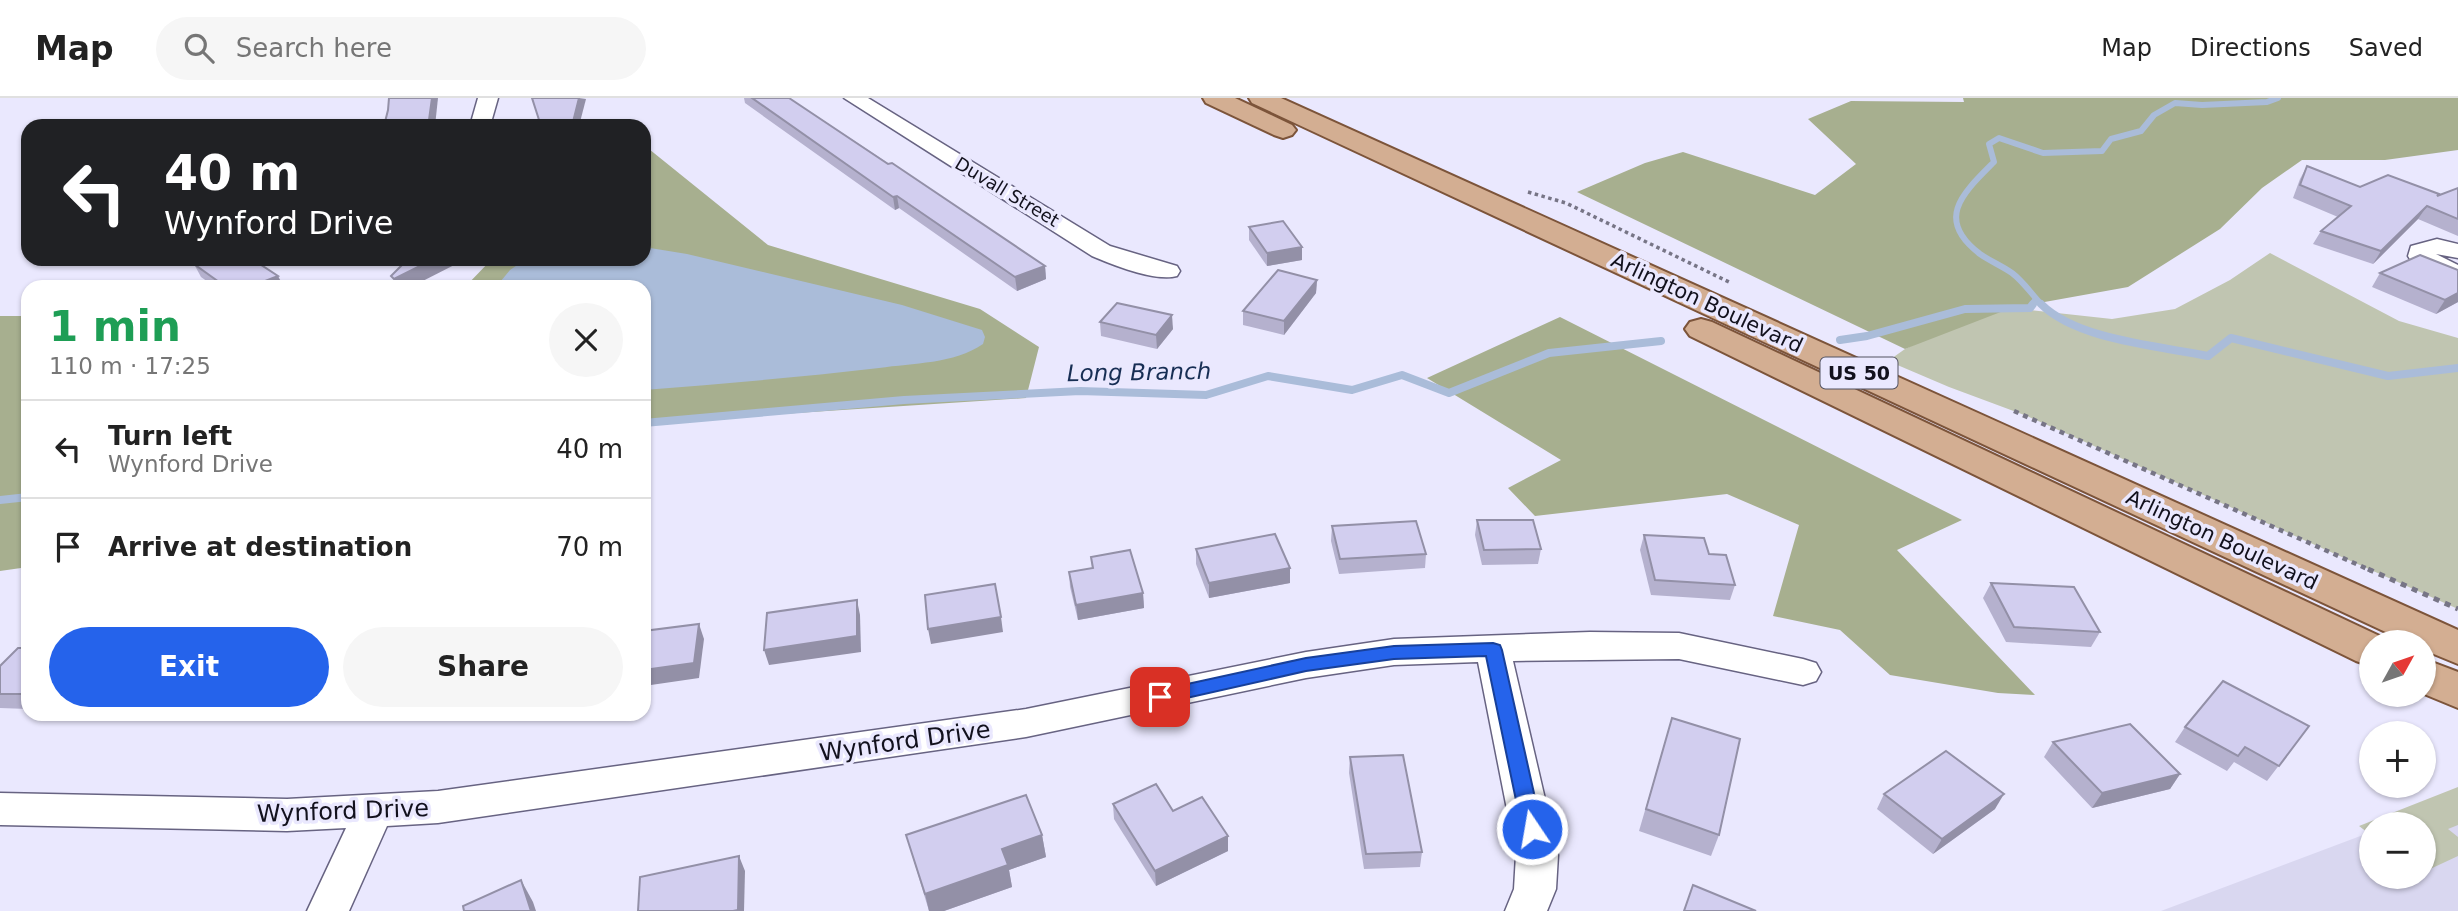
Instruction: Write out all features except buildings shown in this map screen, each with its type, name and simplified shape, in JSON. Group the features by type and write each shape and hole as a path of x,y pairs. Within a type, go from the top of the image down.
{"main road":[{"name":"Arlington Boulevard","path":"1215,98 2017,478 2359,644"},
{"name":"Arlington Boulevard","path":"1261,98 2458,648"},
{"path":"2436,681 2458,691"}],"street":[{"path":"483,119 488,98"},
{"name":"Duvall Street","path":"854,98 1101,251 1168,271"},
{"path":"2458,251 2437,246 2420,251 2420,256 2429,262 2458,274"},
{"name":"Wynford Drive","path":"0,809 287,815 438,807 1026,723 1306,665 1394,652 1679,646 1804,672"},
{"path":"1493,650 1537,855 1535,889 1526,911"},
{"path":"328,911 374,811"}],"shaded area":[{"path":"651,248 687,254 902,305 982,330 985,337 983,344 972,351 933,362 651,389 651,280 502,280 516,266 651,266"},
{"path":"2458,800 2458,911 2161,911 2359,837 2359,889 2436,889 2436,816"}],"green space":[{"path":"1963,98 2458,98 2458,150 2385,160 2302,160 2262,188 2220,229 2128,287 2011,308 1905,349 1577,192 1645,163 1683,152 1815,195 1856,164 1808,119 1851,101 1964,102"},
{"path":"651,151 768,245 980,309 1039,347 1026,398 651,423 651,280 472,280 485,266 651,266"},
{"path":"2270,253 2399,321 2458,338 2458,609 2027,416 1888,361 1905,349 1956,325 2011,308 2112,319 2175,309 2230,280"},
{"path":"0,316 21,316 21,568 0,571"},
{"path":"1560,317 1962,520 1897,550 2035,695 1998,693 1890,675 1840,630 1773,616 1799,525 1727,494 1535,516 1508,488 1561,460 1427,378"},
{"path":"2458,787 2458,825 2448,829 2458,837 2458,856 2436,866 2436,812 2395,812 2436,798"}],"waterway":[{"name":"Long Branch","path":"2041,304 2008,270 1980,254 1958,229 1958,206 1972,185 1994,162 1989,144 1999,138 2043,153 2102,151 2111,139 2141,131 2154,115 2175,103 2202,105 2267,102 2278,98"},
{"path":"2032,305 2035,300"},
{"path":"1840,340 1867,336 1965,309 2030,308 2033,304"},
{"path":"2041,304 2075,326 2097,334 2208,356 2231,338 2388,376 2458,368"},
{"name":"Long Branch","path":"651,422 904,400 1080,391 1206,395 1268,376 1352,390 1402,375 1449,393 1549,353 1661,341"},
{"name":"Long Branch","path":"0,500 21,498"}],"route":[{"path":"1160,697 1306,665 1394,652 1493,650 1532,829"}]}
